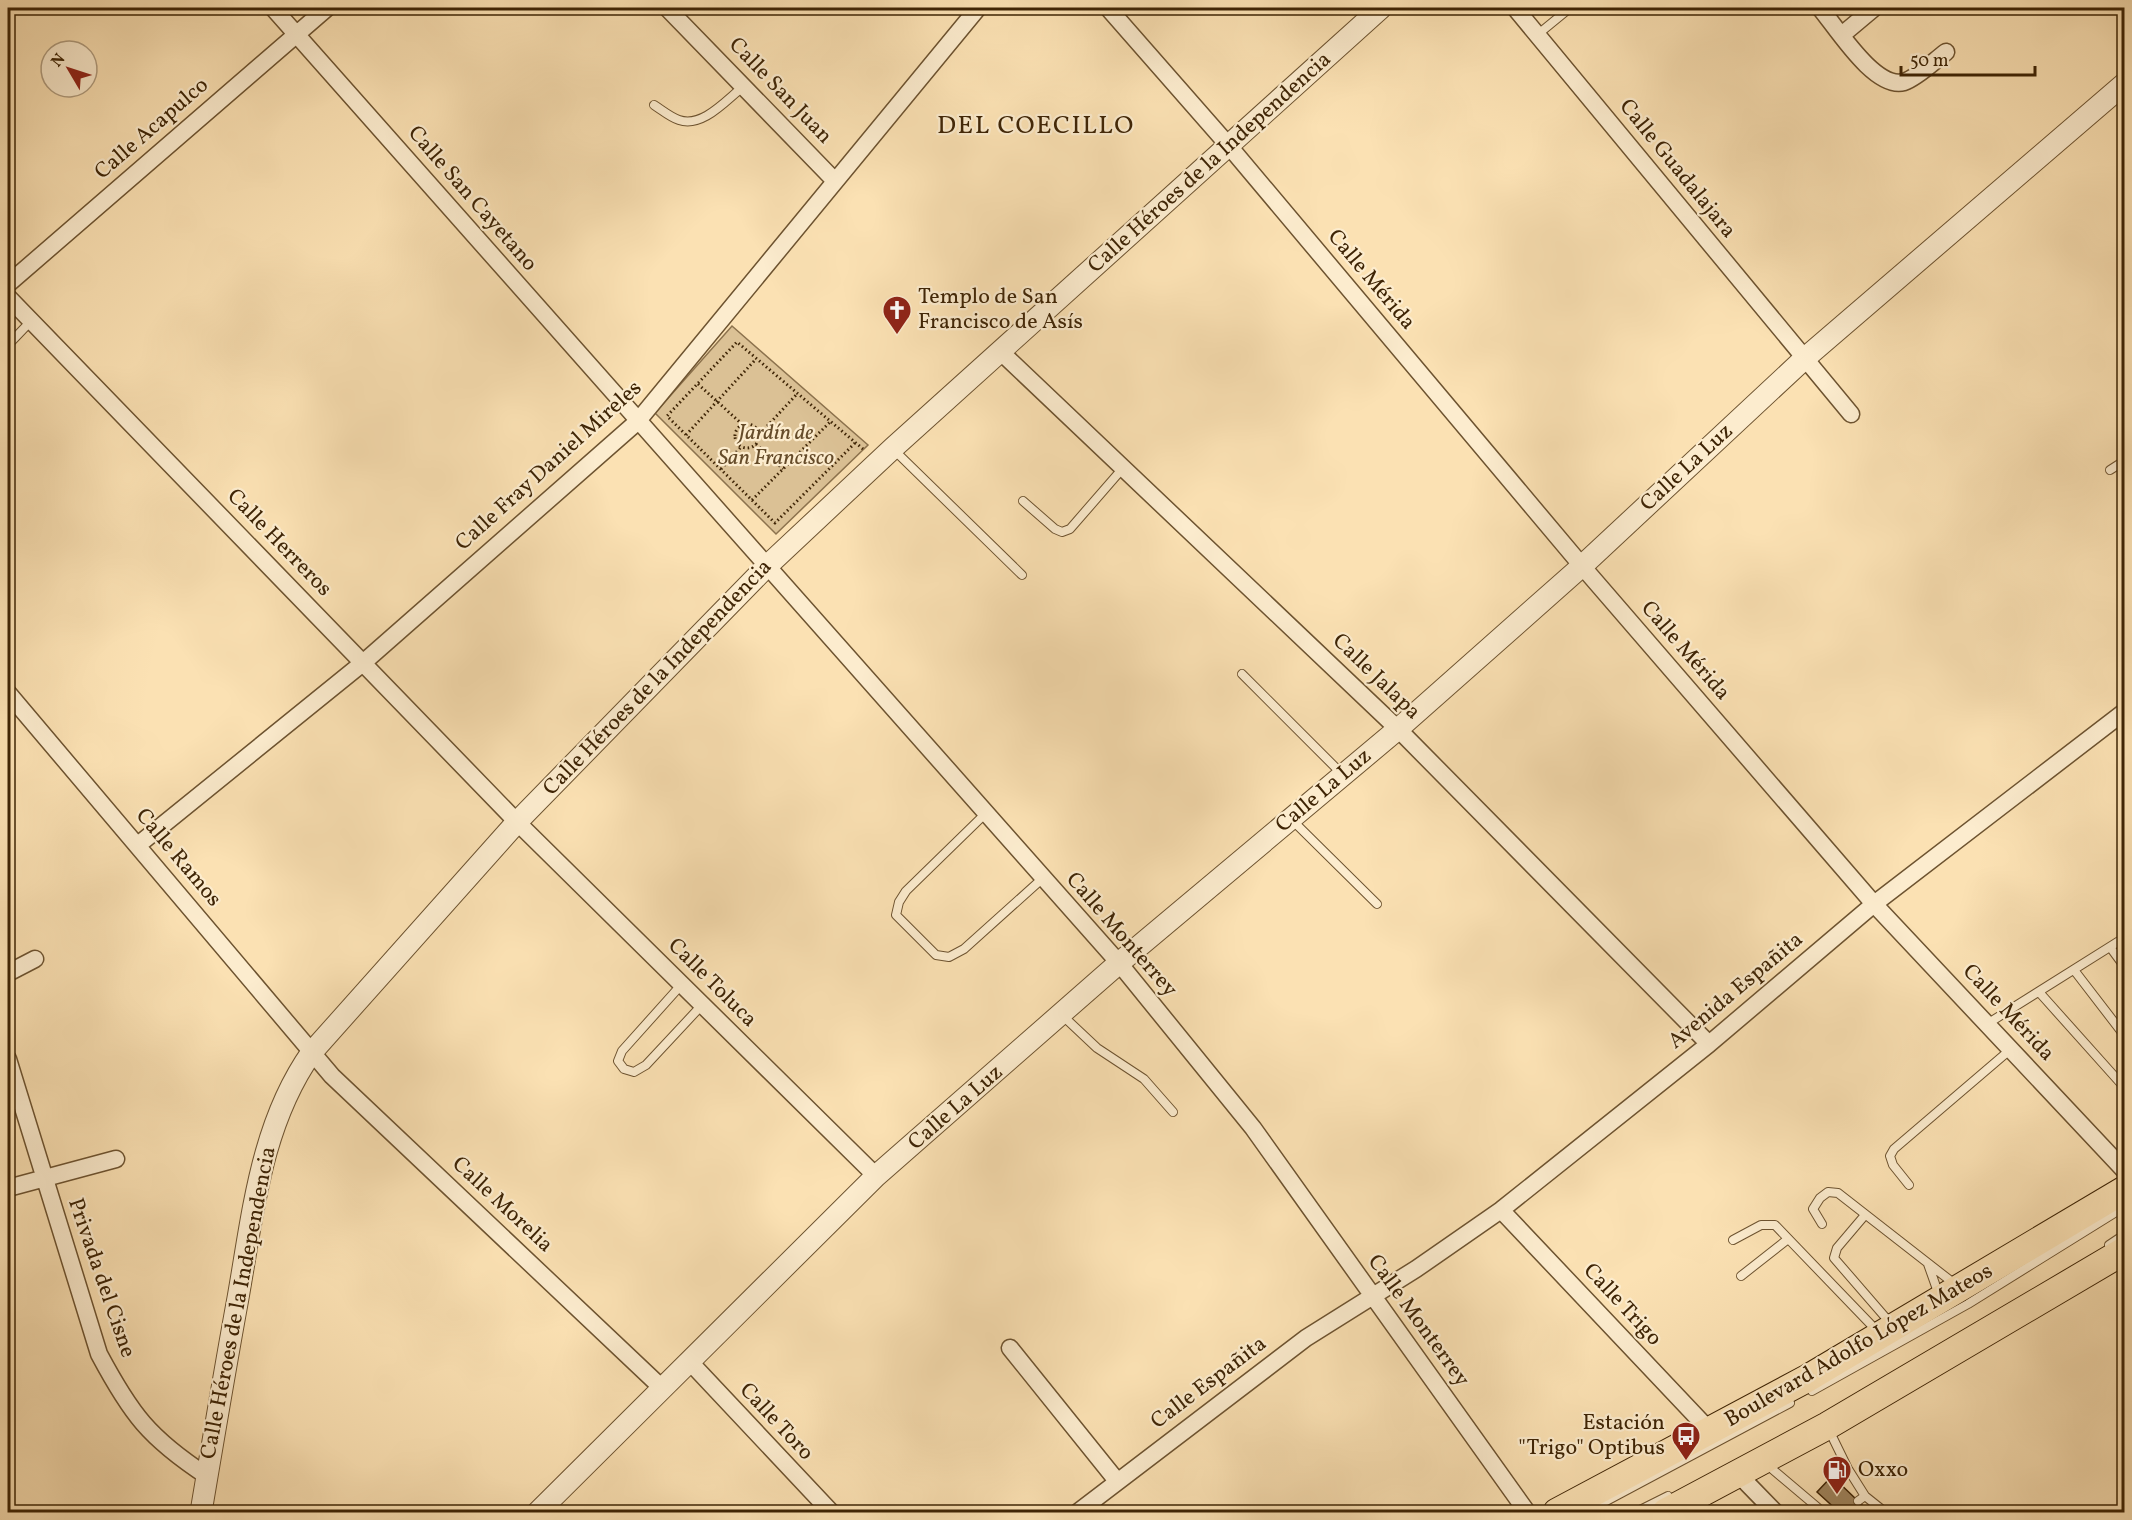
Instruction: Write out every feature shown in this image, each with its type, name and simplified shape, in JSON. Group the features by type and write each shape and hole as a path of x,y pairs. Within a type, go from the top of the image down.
{"main road":[{"name":"Boulevard Adolfo López Mateos","path":"1557,1512 1710,1431 1888,1331 2124,1190"},
{"path":"1672,1502 1738,1474 1827,1426 2114,1249"}],"street":[{"name":"Calle San Cayetano","path":"273,8 637,422"},
{"name":"Calle Acapulco","path":"8,284 327,8"},
{"name":"Calle San Juan","path":"668,8 835,181"},
{"name":"Calle Fray Daniel Mireles","path":"138,846 364,662 637,422 978,8"},
{"name":"Calle Mérida","path":"1108,8 1229,146 1582,566 1874,904 2124,1170"},
{"name":"Calle Héroes de la Independencia","path":"201,1512 267,1146 282,1104 296,1076 312,1052 517,822 766,567 893,448 1002,353 1381,8"},
{"name":"Calle Guadalajara","path":"1515,8 1851,414"},
{"path":"1820,8 1871,71 1889,82 1906,81 1946,52"},
{"path":"1843,34 1874,8"},
{"name":"Calle La Luz","path":"538,1512 876,1176 1062,1016 1119,963 1398,729 1582,566 1804,359 2124,84"},
{"name":"Calle Herreros","path":"8,297 517,822"},
{"name":"Calle Jalapa","path":"1002,353 1398,729 1709,1044"},
{"name":"Calle Monterrey","path":"637,422 1119,963 1253,1128 1527,1512"},
{"name":"Calle Ramos","path":"8,693 312,1052"},
{"name":"Avenida Españita","path":"1371,1295 1416,1269 1501,1210 1709,1044 1874,904 2124,712"},
{"name":"Calle Toluca","path":"517,822 876,1176"},
{"path":"8,973 35,959"},
{"name":"Calle Morelia","path":"312,1052 332,1076 663,1389"},
{"name":"Privada del Cisne","path":"8,1059 43,1179 99,1354 118,1390 141,1423 172,1453 207,1476"},
{"path":"8,1188 116,1159"},
{"name":"Calle Trigo","path":"1501,1210 1710,1431"},
{"name":"Calle Españita","path":"1078,1512 1306,1338 1371,1295"},
{"path":"1010,1348 1117,1481"},
{"name":"Calle Toro","path":"690,1362 831,1512"},
{"path":"1738,1474 1775,1512"}],"lane":[{"path":"1537,35 1570,8"},
{"path":"654,105 677,120 688,121 703,118 744,86"},
{"path":"8,345 31,321"},
{"path":"893,448 1022,574"},
{"path":"2110,470 2124,460"},
{"path":"1023,501 1055,529 1062,532 1070,529 1123,468"},
{"path":"1242,674 1343,775"},
{"path":"986,813 906,891 899,902 896,915 936,955 949,957 964,949 1043,878"},
{"path":"1291,819 1377,904"},
{"path":"1987,1024 2124,938"},
{"path":"2110,947 2124,966"},
{"path":"2074,970 2124,1035"},
{"path":"681,984 622,1051 618,1061 624,1069 634,1072 646,1065 702,1005"},
{"path":"2039,992 2124,1087"},
{"path":"1062,1016 1097,1048 1144,1079 1173,1112"},
{"path":"1909,1185 1893,1165 1890,1156 1894,1149 2011,1048"},
{"path":"1822,1224 1814,1209 1820,1198 1828,1191 1838,1193 1928,1264 1951,1294"},
{"path":"1807,1394 1968,1304 2124,1207"},
{"path":"1865,1215 1835,1252 1835,1263 1888,1331"},
{"path":"1733,1240 1768,1223 1774,1225 1888,1331"},
{"path":"2114,1249 2124,1235"},
{"path":"1741,1276 1788,1239"},
{"path":"1928,1264 1951,1294"},
{"path":"1584,1512 1797,1399"},
{"path":"1827,1426 1862,1498 1885,1512"},
{"path":"1762,1461 1823,1512"},
{"path":"1636,1512 1672,1502"}],"path":[{"path":"737,342 855,443 775,523 667,416 698,384 737,342"},
{"path":"686,435 756,359"},
{"path":"698,384 743,425 753,427 758,436"},
{"path":"741,447 749,448 756,444 758,436 797,394"},
{"path":"752,500 830,422"},
{"path":"741,447 735,437 737,430 743,425"},
{"path":"756,444 783,469"},
{"path":"721,469 741,447"}],"green space":[{"name":"Jardín de San Francisco","path":"732,326 868,445 776,534 655,413"}],"building":[{"name":"Oxxo","path":"1832,1476 1869,1512 1839,1512 1817,1492"}],"place":[{"name":"Templo de San Francisco de Asís","path":"897,336"},
{"name":"Estación \"Trigo\" Optibus","path":"1686,1462"},
{"name":"Oxxo","path":"1837,1496"}],"district":[{"name":"DEL COECILLO","path":"1036,126"}]}
